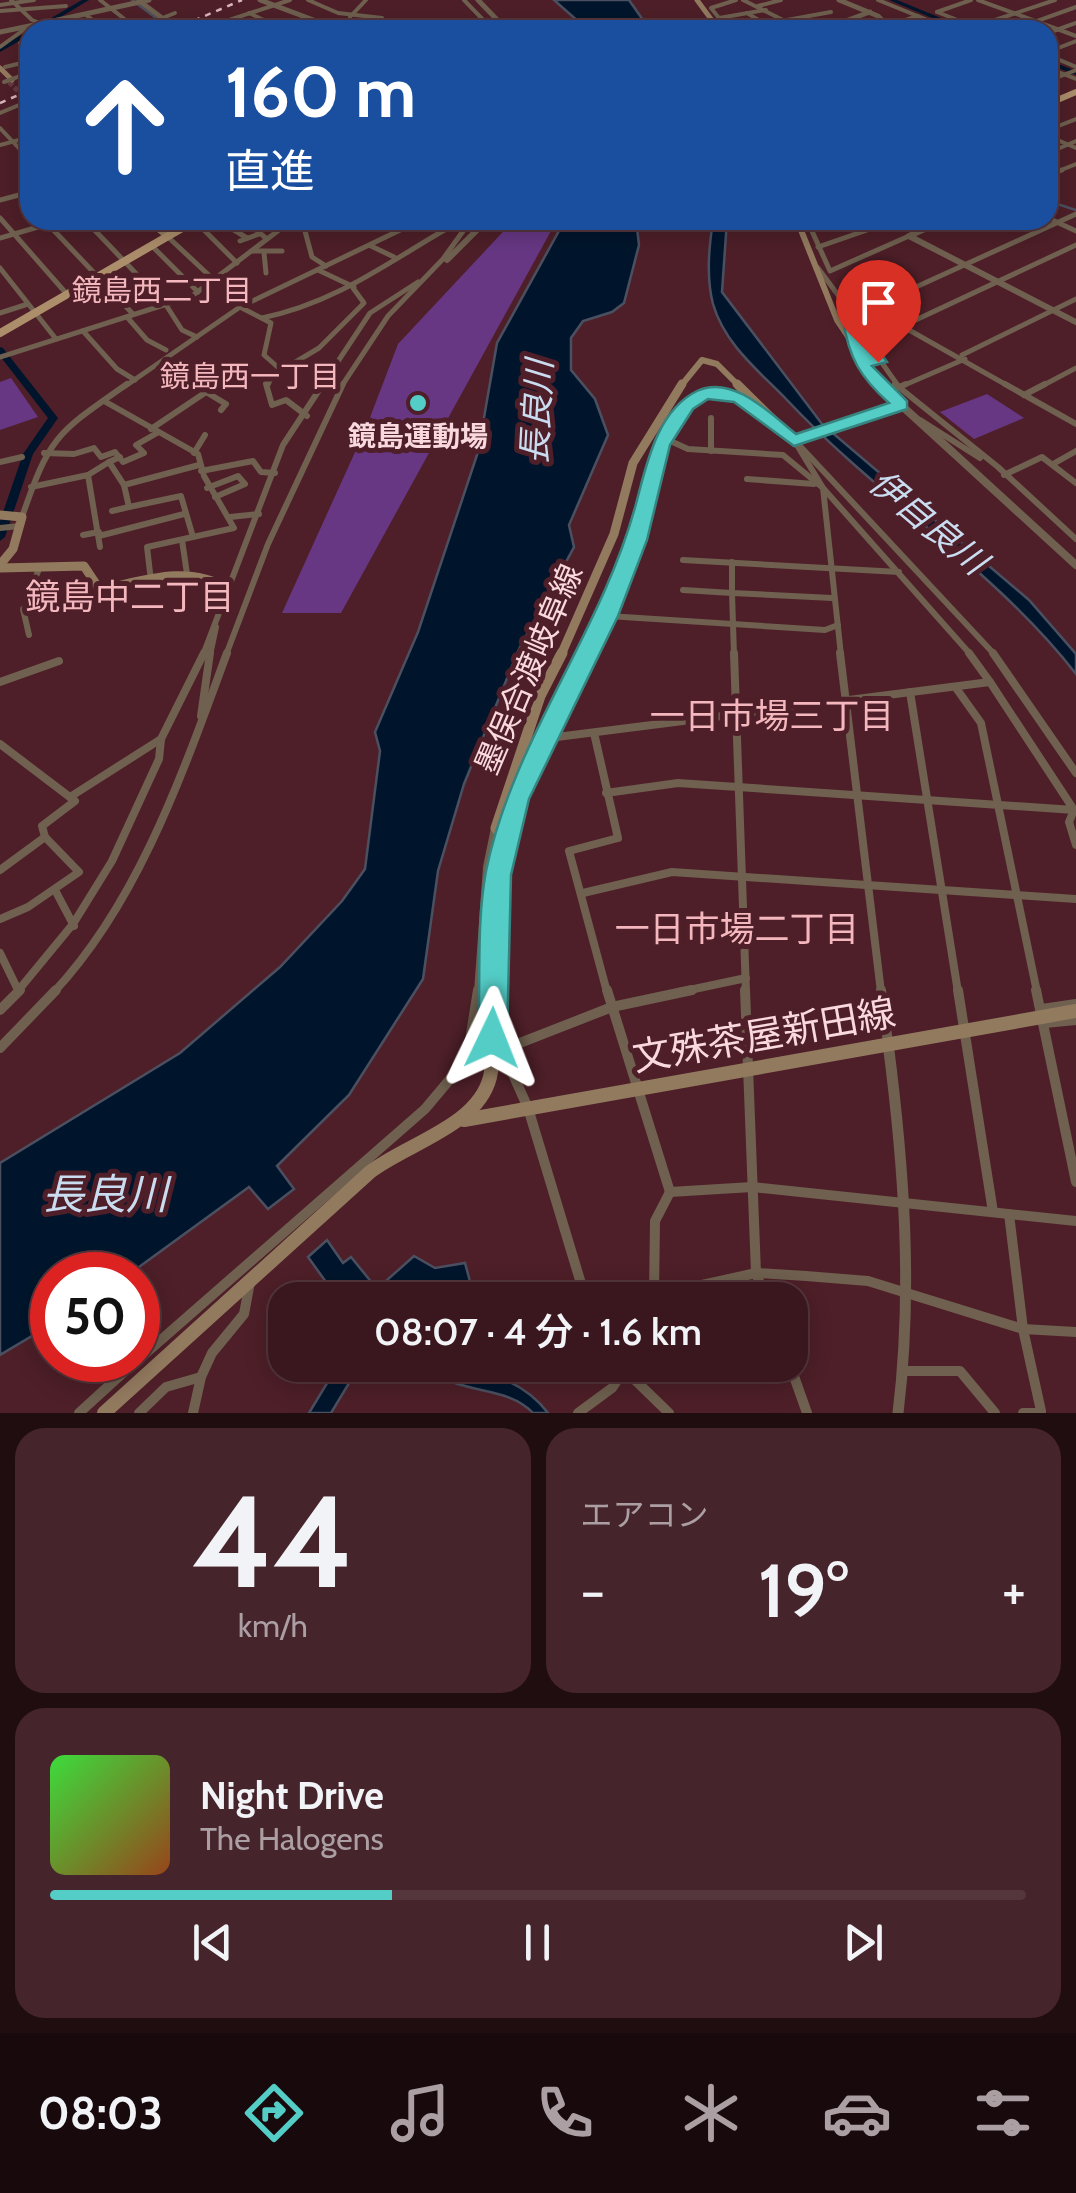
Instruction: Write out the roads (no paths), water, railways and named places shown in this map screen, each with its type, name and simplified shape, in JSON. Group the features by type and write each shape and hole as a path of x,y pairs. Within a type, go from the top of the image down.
{"main road":[{"path":"158,230 166,236"},
{"path":"162,230 166,236"},
{"path":"32,309 176,230"},
{"path":"794,440 899,406 870,378 857,355 802,230"},
{"path":"123,261 166,236"},
{"path":"0,331 32,309 96,277"},
{"name":"墨俣合渡岐阜線","path":"463,1120 478,1105 486,1088 492,1038 500,832 496,828 540,696 584,611 614,534 633,463 694,365 702,360 717,364 779,430 794,440"},
{"path":"0,567 13,548 8,522"},
{"path":"0,567 88,567 97,590 187,574 211,578 226,588"},
{"name":"文殊茶屋新田線","path":"463,1120 1076,1012"},
{"path":"104,1413 399,1150 463,1120"}],"street":[{"path":"0,8 34,0"},
{"path":"100,0 124,20"},
{"path":"260,0 318,20"},
{"path":"226,20 290,0"},
{"path":"311,1 324,0"},
{"path":"350,14 366,0"},
{"path":"464,0 484,20"},
{"path":"478,0 497,20"},
{"path":"701,0 719,18 766,10"},
{"path":"712,8 736,0"},
{"path":"744,0 781,20"},
{"path":"839,0 880,20"},
{"path":"852,20 870,12 878,0 928,20"},
{"path":"945,0 958,5"},
{"path":"953,20 937,12 974,0 1033,20"},
{"path":"992,20 1055,0"},
{"path":"311,1 350,14 382,18"},
{"path":"758,6 777,1 788,8"},
{"path":"13,2 42,20"},
{"path":"66,20 142,2 162,18"},
{"path":"1038,20 1074,3"},
{"path":"0,8 23,11 66,6"},
{"path":"788,20 831,12"},
{"path":"157,20 175,13"},
{"path":"249,13 264,20"},
{"path":"748,13 759,20"},
{"path":"350,14 351,20"},
{"path":"86,15 93,20"},
{"path":"909,20 918,16"},
{"path":"1058,29 1076,23"},
{"path":"1058,29 1076,38"},
{"path":"1058,77 1076,68"},
{"path":"1058,72 1076,79"},
{"path":"0,128 20,149"},
{"path":"1058,138 1068,144"},
{"path":"0,145 20,143"},
{"path":"1058,148 1076,144"},
{"path":"1058,222 1076,214"},
{"path":"0,218 66,292"},
{"path":"1058,222 1076,231"},
{"path":"0,238 25,230"},
{"path":"53,230 147,340 166,350"},
{"path":"94,230 166,304 182,330 198,337"},
{"path":"204,230 237,262"},
{"path":"234,230 247,238"},
{"path":"255,230 267,239"},
{"path":"0,357 198,292 279,230"},
{"path":"305,230 312,257 353,287 364,303 319,348 281,370 266,384 272,405 286,400 307,416"},
{"path":"8,522 31,487 44,453 68,424 240,307 402,230"},
{"path":"262,318 300,311 353,287 394,257 444,230"},
{"path":"447,260 465,230"},
{"path":"0,1048 70,976 121,905 202,718 301,468 377,330 477,230"},
{"path":"811,230 852,322 888,379 1003,473 1076,540"},
{"path":"818,247 870,230"},
{"path":"830,271 921,230"},
{"path":"849,308 870,308 1040,230"},
{"path":"865,232 889,244"},
{"path":"240,241 259,234"},
{"path":"166,236 214,280"},
{"path":"909,236 1076,322"},
{"path":"852,322 871,336 1076,245"},
{"path":"152,246 198,292"},
{"path":"371,246 394,257"},
{"path":"251,251 282,251"},
{"path":"264,253 266,273"},
{"path":"814,264 849,308 857,355"},
{"path":"0,268 56,339"},
{"path":"0,1014 74,926 110,872 142,802 161,739 194,678 284,445 307,416 370,313 426,279"},
{"path":"899,387 1076,298"},
{"path":"240,307 272,324 264,355 281,370"},
{"path":"870,308 964,357 1076,424"},
{"path":"0,313 32,309"},
{"path":"354,310 370,313"},
{"path":"83,330 117,369 135,380"},
{"path":"1024,395 1076,368"},
{"path":"44,453 74,454 94,448 101,457 115,452 123,462 144,452 136,444 215,386"},
{"path":"206,392 226,404 220,410"},
{"path":"498,875 517,799 608,616 637,540 656,456 666,439 694,398 714,393 739,398 779,430"},
{"path":"104,400 194,452 207,488 234,528 147,547 151,580"},
{"path":"899,406 1003,473"},
{"path":"711,418 711,451"},
{"path":"916,418 1076,563"},
{"path":"194,452 205,435"},
{"path":"666,439 688,449 783,455 818,486 961,641 1075,812"},
{"path":"794,440 818,486 906,1201 904,1371 898,1413"},
{"path":"794,440 982,637 1076,773"},
{"path":"1053,464 1076,451"},
{"path":"0,462 22,457"},
{"path":"31,487 88,475 120,457"},
{"path":"1003,473 1042,457 1076,483"},
{"path":"124,486 200,468 252,461 261,472 275,473"},
{"path":"108,462 124,486 128,507"},
{"path":"88,475 100,547"},
{"path":"207,488 238,476 245,484 214,497"},
{"path":"747,479 818,486"},
{"path":"112,511 181,496 193,538"},
{"path":"84,535 184,514"},
{"path":"230,517 259,514"},
{"path":"182,540 187,574"},
{"path":"683,560 899,572"},
{"path":"732,562 752,1187 759,1282"},
{"path":"30,635 23,609 30,605 29,592 39,569"},
{"path":"683,590 832,598"},
{"path":"202,718 198,706 220,608"},
{"path":"608,616 825,630 838,625"},
{"path":"0,682 59,661"},
{"path":"548,738 990,682"},
{"path":"956,688 981,723 1076,1182"},
{"path":"910,692 993,1212"},
{"path":"594,733 616,842 569,851 612,1007 670,1192 655,1221 654,1282"},
{"path":"70,797 161,739"},
{"path":"0,744 75,801 42,826 46,837 79,872 55,890 0,919"},
{"path":"606,793 678,782 1075,812"},
{"path":"160,1340 425,1110 467,1059 476,1023 487,867 496,828 500,827 513,794 524,786"},
{"path":"1075,812 1069,822 1076,845"},
{"path":"0,870 46,837"},
{"path":"583,893 672,872 1076,900"},
{"path":"55,890 74,926"},
{"path":"1,960 16,995"},
{"path":"502,1050 612,1007 746,978"},
{"path":"1044,1016 1076,1004"},
{"path":"1044,1016 1076,1020"},
{"path":"492,1038 502,1050 528,1108 581,1282"},
{"path":"670,1192 752,1187 1076,1222"},
{"path":"1009,1214 1023,1328 1041,1412 1024,1413"},
{"path":"712,1282 756,1273 868,1281 1023,1328 1076,1332"},
{"path":"193,1413 212,1352 244,1314 250,1282"},
{"path":"904,1371 960,1371 996,1413"},
{"path":"139,1413 166,1387 201,1378"},
{"path":"78,1413 113,1382"},
{"path":"578,1413 612,1388 614,1382"},
{"path":"637,1382 669,1413"},
{"path":"796,1382 808,1413"}],"water":[{"path":"554,0 629,0 643,20 577,20"},
{"name":"長良川","path":"559,230 637,230 639,245 624,303 612,312 583,321 571,338 571,370 595,399 608,435 569,525 574,547 519,649 464,784 438,871 423,979 349,1095 277,1166 294,1189 268,1209 249,1187 160,1252 30,1252 30,1337 0,1355 0,1163 180,1053 280,967 342,901 365,869 380,751 375,732 418,632 478,452 497,343"},
{"name":"伊自良川","path":"712,230 726,230 722,292 822,424 1029,600 1076,654 1076,674 1009,601 859,469 754,368 718,319 711,294"},
{"path":"327,1240 343,1263 351,1257 371,1282 326,1282 308,1257"},
{"path":"414,1256 435,1268 465,1263 470,1282 385,1282"},
{"path":"328,1382 350,1382 331,1413 309,1413"},
{"path":"452,1382 510,1382 548,1413 533,1413 509,1397"}],"waterway":[{"path":"51,20 86,0"},
{"path":"132,0 159,20"},
{"path":"892,0 942,20"},
{"path":"0,50 20,38"},
{"path":"1058,66 1076,73"},
{"path":"1058,204 1076,210"},
{"path":"0,350 53,418 28,454 0,537"}],"tunnel":[{"path":"9,82 20,93"}],"railway":[{"path":"195,20 242,0"},
{"path":"0,103 20,94"}],"place":[{"name":"鏡島運動場","path":"418,403"}],"district":[{"name":"鏡島西二丁目","path":"162,291"},
{"name":"鏡島西一丁目","path":"250,377"},
{"name":"鏡島中二丁目","path":"130,597"},
{"name":"一日市場三丁目","path":"772,716"},
{"name":"一日市場二丁目","path":"737,929"}]}
